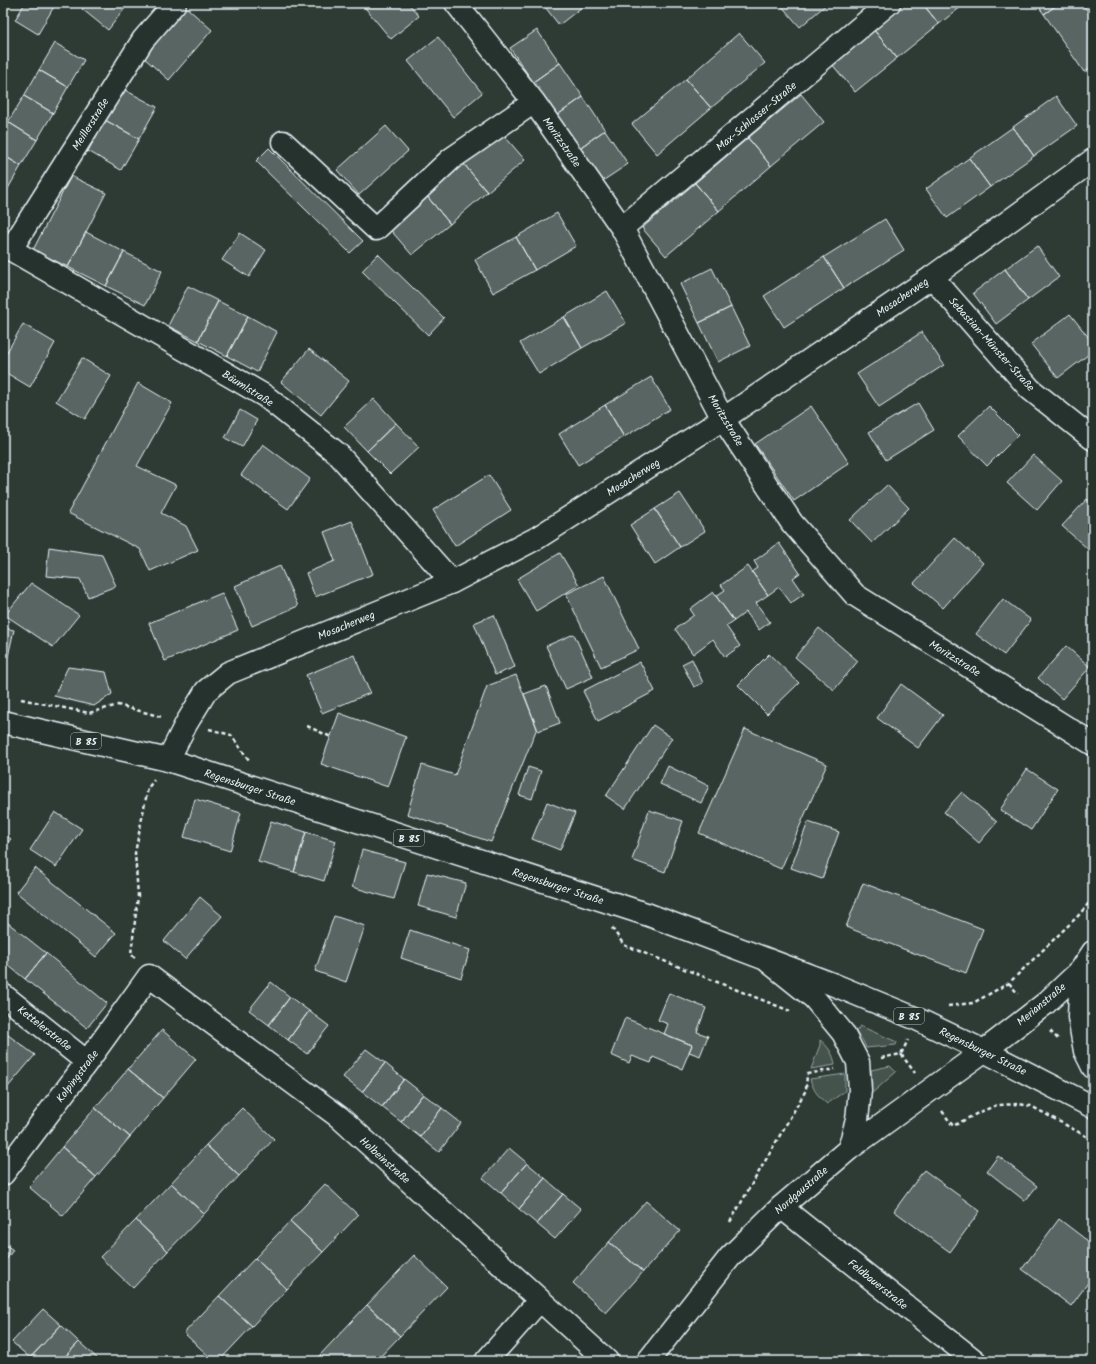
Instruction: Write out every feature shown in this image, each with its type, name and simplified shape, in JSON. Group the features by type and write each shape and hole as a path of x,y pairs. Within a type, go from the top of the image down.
{"street":[{"name":"Meillerstraße","path":"7,247 143,40 175,3"},
{"name":"Max-Schlosser-Straße","path":"622,228 889,3"},
{"name":"Moritzstraße","path":"464,5 622,228 723,419 792,523 855,595 1093,744"},
{"path":"283,142 376,229 451,159 534,102"},
{"name":"Mosacherweg","path":"168,760 186,724 206,691 228,673 452,582 537,538 723,419 932,277 1093,160"},
{"name":"Bäumlstraße","path":"7,247 265,396 338,454 452,582"},
{"name":"Sebastian-Münster-Straße","path":"932,277 1030,389 1093,439"},
{"name":"Regensburger Straße","path":"3,722 168,760 650,915 764,958 917,1019 984,1051 1093,1107"},
{"path":"764,958 814,998 843,1033 858,1062 860,1090 857,1120 849,1149"},
{"path":"1087,961 1079,1017 1085,1051 1093,1067"},
{"name":"Merianstraße","path":"984,1051 1046,1003 1087,961"},
{"name":"Kolpingstraße","path":"3,1174 88,1062 149,976"},
{"name":"Holbeinstraße","path":"149,976 339,1118 607,1361"},
{"name":"Kettelerstraße","path":"3,995 88,1062"},
{"name":"Nordgaustraße","path":"648,1361 730,1256 781,1207 849,1149 984,1051"},
{"name":"Feldbauerstraße","path":"781,1207 975,1361"},
{"path":"486,1361 540,1300"}],"path":[{"path":"19,699 89,713 118,705 186,724"},
{"path":"307,726 331,737"},
{"path":"149,976 131,954 138,896 135,852 148,788 168,760"},
{"path":"145,780 160,784"},
{"path":"1009,983 1078,916 1093,898"},
{"path":"611,927 624,945 795,1013"},
{"path":"902,1054 917,1019"},
{"path":"730,1256 720,1240 806,1090 807,1074 842,1067 858,1062 902,1054"},
{"path":"902,1054 953,1126 997,1105 1019,1104 1031,1106 1093,1140"}],"shaded area":[{"path":"860,1026 897,1042 896,1045 866,1048 856,1032"},
{"path":"820,1040 830,1051 835,1065 811,1069 820,1045"},
{"path":"890,1066 896,1072 871,1094 871,1070"},
{"path":"845,1074 845,1091 827,1104 816,1093 810,1079"}],"building":[{"path":"25,3 56,3 38,34 15,20"},
{"path":"86,3 129,3 108,30 82,9"},
{"path":"227,3 237,3 231,8"},
{"path":"361,3 408,3 419,16 391,39"},
{"path":"542,3 587,3 559,25"},
{"path":"779,3 828,3 800,27"},
{"path":"905,3 922,3 939,24 897,58 873,29"},
{"path":"922,3 966,3 939,24"},
{"path":"1036,3 1060,3 1044,14"},
{"path":"1060,3 1082,3 1093,19 1093,66 1084,72 1044,14"},
{"path":"186,7 212,30 169,80 143,57"},
{"path":"873,29 897,58 855,92 831,63"},
{"path":"537,30 560,63 533,82 510,48"},
{"path":"739,33 765,63 711,108 686,79"},
{"path":"438,37 482,93 453,117 408,61"},
{"path":"55,43 84,60 68,87 39,70"},
{"path":"560,63 583,97 556,116 533,82"},
{"path":"39,70 68,87 53,113 24,96"},
{"path":"686,79 711,108 657,154 632,124"},
{"path":"123,89 157,107 139,139 105,120"},
{"path":"801,94 824,122 771,166 748,138"},
{"path":"24,96 53,113 37,140 8,122"},
{"path":"1056,96 1077,126 1034,156 1013,127"},
{"path":"583,97 605,130 578,149 556,116"},
{"path":"105,120 139,139 121,170 88,151"},
{"path":"8,122 37,140 21,166 3,155 3,131"},
{"path":"386,126 408,151 359,195 337,170"},
{"path":"1013,127 1034,156 990,187 969,158"},
{"path":"605,130 628,164 601,182 578,149"},
{"path":"501,132 525,160 487,192 463,163"},
{"path":"748,138 771,166 719,211 695,183"},
{"path":"269,148 363,241 350,253 256,161"},
{"path":"3,155 21,166 6,192 3,191"},
{"path":"969,158 990,187 947,218 926,189"},
{"path":"463,163 487,192 450,224 426,195"},
{"path":"71,176 106,193 68,267 33,250"},
{"path":"695,183 719,211 666,256 642,228"},
{"path":"426,195 450,224 412,255 388,227"},
{"path":"557,213 576,246 535,270 516,237"},
{"path":"885,219 904,250 844,288 824,257"},
{"path":"86,232 124,252 106,286 68,267"},
{"path":"240,233 266,250 249,277 222,260"},
{"path":"516,237 535,270 493,293 475,260"},
{"path":"1037,246 1059,277 1028,300 1005,269"},
{"path":"124,252 162,271 145,305 106,286"},
{"path":"378,254 444,318 428,335 362,271"},
{"path":"824,257 844,288 784,327 764,296"},
{"path":"712,268 731,307 699,323 680,284"},
{"path":"1005,269 1028,300 996,324 973,293"},
{"path":"188,286 218,301 198,341 168,326"},
{"path":"607,291 626,323 582,348 564,317"},
{"path":"218,301 248,316 227,356 198,341"},
{"path":"731,307 750,346 718,362 699,323"},
{"path":"1070,314 1093,343 1093,351 1058,378 1031,344"},
{"path":"248,316 277,332 257,372 227,356"},
{"path":"564,317 582,348 539,374 520,343"},
{"path":"23,324 55,343 30,387 3,371 3,359"},
{"path":"922,332 944,365 879,407 857,374"},
{"path":"309,349 349,381 321,415 281,382"},
{"path":"82,358 111,376 85,419 56,401"},
{"path":"651,377 670,409 624,437 605,405"},
{"path":"138,383 172,403 137,466 176,485 161,513 186,526 198,550 150,571 140,549 68,513"},
{"path":"1093,394 1093,402 1089,397"},
{"path":"374,399 396,423 367,451 344,427"},
{"path":"918,403 934,430 886,460 869,432"},
{"path":"605,405 624,437 578,465 559,434"},
{"path":"811,406 849,463 794,501 755,444"},
{"path":"989,406 1018,435 987,466 958,436"},
{"path":"240,410 257,420 242,447 225,438"},
{"path":"396,423 419,447 390,474 367,451"},
{"path":"263,444 310,479 288,509 241,475"},
{"path":"1033,455 1062,481 1037,510 1007,483"},
{"path":"489,475 511,510 455,546 433,510"},
{"path":"887,485 909,508 872,543 850,520"},
{"path":"680,493 705,531 680,547 655,509"},
{"path":"1087,499 1093,504 1093,545 1089,550 1062,526"},
{"path":"655,509 680,547 655,564 630,525"},
{"path":"352,521 373,574 315,597 306,573 335,561 324,532"},
{"path":"955,538 983,563 943,608 914,583"},
{"path":"779,543 800,573 793,578 804,594 791,603 779,587 768,595 752,572 758,568 754,561"},
{"path":"49,547 102,555 116,586 88,597 80,579 46,576"},
{"path":"560,553 579,585 536,611 517,579"},
{"path":"280,566 298,606 252,626 235,586"},
{"path":"748,566 768,595 756,603 770,622 759,630 746,612 734,621 716,596 725,590 721,585"},
{"path":"604,576 639,649 601,667 566,594"},
{"path":"31,583 79,615 53,647 5,615"},
{"path":"713,592 734,621 726,626 740,646 725,657 713,639 693,654 675,629 694,615 690,609"},
{"path":"222,593 238,630 165,661 149,623"},
{"path":"1003,599 1031,620 1004,655 976,634"},
{"path":"494,615 515,667 495,675 474,623"},
{"path":"3,628 14,630 3,678"},
{"path":"819,628 858,661 834,690 795,657"},
{"path":"574,634 593,677 566,689 546,646"},
{"path":"1066,646 1090,667 1062,699 1038,678"},
{"path":"769,654 799,683 767,714 738,685"},
{"path":"354,655 370,693 322,713 306,675"},
{"path":"692,659 703,683 694,687 682,664"},
{"path":"640,662 655,691 598,721 583,691"},
{"path":"68,667 106,672 112,694 94,706 54,696"},
{"path":"516,675 537,728 491,842 407,814 422,765 455,775 487,686"},
{"path":"901,684 943,715 918,748 877,718"},
{"path":"546,686 560,723 538,731 524,694"},
{"path":"339,713 406,737 388,787 321,764"},
{"path":"653,725 672,738 625,809 606,796"},
{"path":"745,729 827,764 781,869 699,833"},
{"path":"668,766 709,786 701,803 660,784"},
{"path":"528,767 541,771 532,799 519,795"},
{"path":"1027,769 1058,789 1031,830 1000,810"},
{"path":"962,792 997,822 979,843 944,812"},
{"path":"195,799 241,813 230,851 184,837"},
{"path":"547,802 575,813 560,850 532,839"},
{"path":"649,810 683,821 665,872 632,860"},
{"path":"55,812 82,829 56,867 30,850"},
{"path":"271,821 306,832 294,872 258,862"},
{"path":"808,822 839,832 822,879 791,868"},
{"path":"306,832 336,841 324,881 294,872"},
{"path":"3,833 11,839 3,848"},
{"path":"362,850 405,862 394,899 352,887"},
{"path":"35,868 116,933 96,957 16,892"},
{"path":"427,873 466,883 456,917 418,906"},
{"path":"863,883 983,929 966,973 846,927"},
{"path":"200,897 222,916 185,959 164,941"},
{"path":"334,916 365,926 346,982 315,971"},
{"path":"3,919 46,953 25,979 3,961"},
{"path":"410,930 470,950 461,978 401,958"},
{"path":"46,953 107,1003 87,1028 25,979"},
{"path":"271,982 290,997 269,1025 249,1010"},
{"path":"669,993 706,1008 697,1032 708,1036 700,1056 689,1052 692,1045 664,1034 668,1024 658,1020"},
{"path":"290,997 309,1011 288,1040 269,1025"},
{"path":"309,1011 329,1026 307,1054 288,1040"},
{"path":"625,1018 692,1045 682,1069 653,1057 651,1063 632,1056 629,1063 611,1055"},
{"path":"162,1030 196,1059 163,1098 128,1069"},
{"path":"4,1032 35,1055 8,1087 3,1082"},
{"path":"366,1049 385,1063 362,1092 343,1077"},
{"path":"385,1063 404,1079 382,1107 362,1092"},
{"path":"128,1069 163,1098 130,1137 95,1108"},
{"path":"404,1079 423,1094 401,1122 382,1107"},
{"path":"3,1082 8,1087 3,1093"},
{"path":"423,1094 442,1108 420,1137 401,1122"},
{"path":"95,1108 130,1137 96,1177 62,1147"},
{"path":"242,1108 274,1139 239,1176 206,1145"},
{"path":"442,1108 461,1123 439,1152 420,1137"},
{"path":"206,1145 239,1176 204,1214 171,1183"},
{"path":"62,1147 96,1177 63,1216 29,1187"},
{"path":"509,1148 527,1163 501,1193 483,1178"},
{"path":"998,1156 1037,1186 1025,1201 987,1171"},
{"path":"527,1163 545,1178 519,1209 501,1193"},
{"path":"924,1170 980,1211 950,1252 894,1211"},
{"path":"545,1178 563,1194 537,1224 519,1209"},
{"path":"171,1183 204,1214 168,1251 136,1220"},
{"path":"325,1184 358,1215 323,1252 290,1221"},
{"path":"563,1194 581,1209 555,1239 537,1224"},
{"path":"646,1201 680,1231 643,1272 609,1242"},
{"path":"1059,1219 1093,1245 1093,1276 1071,1306 1022,1269"},
{"path":"136,1220 168,1251 133,1288 100,1257"},
{"path":"290,1221 323,1252 287,1289 255,1258"},
{"path":"609,1242 643,1272 606,1313 573,1283"},
{"path":"3,1243 13,1250 3,1264"},
{"path":"414,1255 447,1287 400,1336 367,1305"},
{"path":"255,1258 287,1289 252,1326 219,1296"},
{"path":"219,1296 252,1326 219,1361 214,1361 184,1333"},
{"path":"367,1305 400,1336 376,1361 326,1361 320,1355"},
{"path":"43,1309 61,1325 30,1358 12,1342"},
{"path":"61,1325 79,1342 61,1361 33,1361 30,1358"},
{"path":"79,1342 97,1358 94,1361 61,1361"},
{"path":"520,1354 527,1361 513,1361"},
{"path":"857,1354 866,1361 852,1361"},
{"path":"320,1355 326,1361 314,1361"}]}
